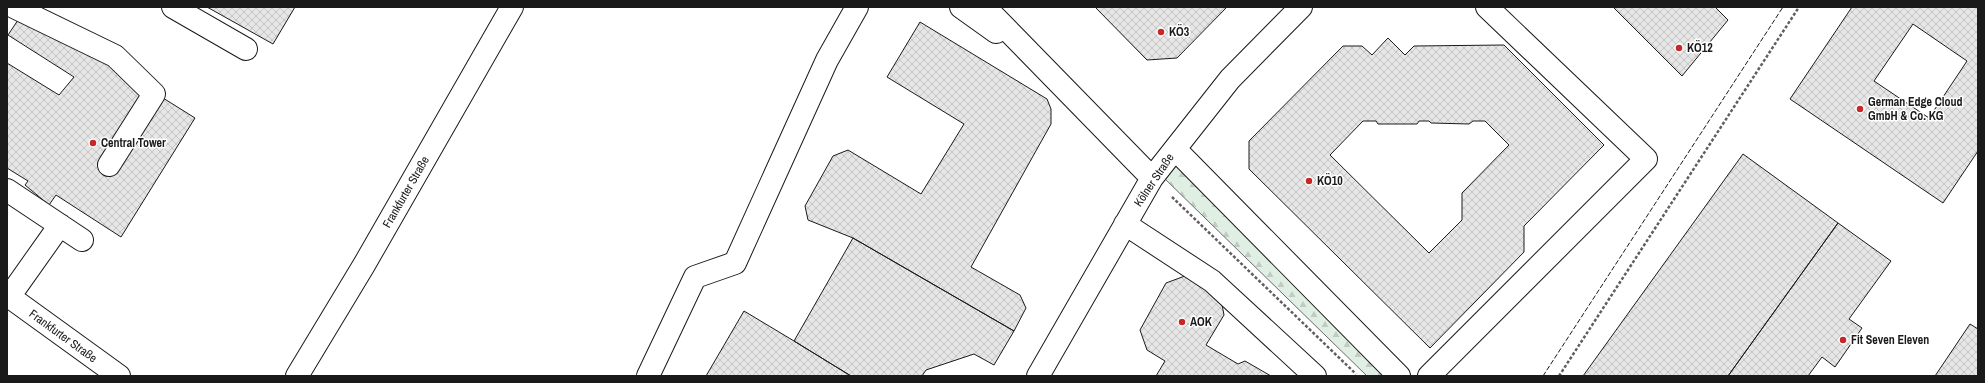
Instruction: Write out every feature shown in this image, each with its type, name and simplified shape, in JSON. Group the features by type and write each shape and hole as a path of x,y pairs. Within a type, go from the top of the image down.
{"street":[{"path":"14,7 115,56 154,94 109,165"},
{"path":"173,7 246,49"},
{"name":"Frankfurter Straße","path":"297,376 368,258 512,7"},
{"path":"648,376 694,277 735,263 827,60 857,7"},
{"path":"961,7 1047,70"},
{"path":"985,7 1152,178"},
{"name":"Kölner Straße","path":"1038,376 1152,178 1230,79 1301,7"},
{"path":"1429,376 1646,158 1487,7"},
{"path":"1175,149 1400,376"},
{"path":"7,190 82,240"},
{"path":"1125,224 1212,281 1315,376"},
{"path":"8,296 60,225"},
{"name":"Frankfurter Straße","path":"8,296 119,376"}],"path":[{"path":"1559,376 1799,7"},
{"path":"1152,178 1358,376"}],"green space":[{"path":"1175,165 1388,376 1367,376 1164,178"}],"building":[{"path":"207,7 295,7 273,44"},
{"name":"KÖ3","path":"1095,7 1227,7 1177,58 1147,60"},
{"name":"KÖ12","path":"1613,7 1715,7 1728,20 1682,76"},
{"name":"German Edge Cloud GmbH & Co. KG","path":"1852,7 1978,7 1978,151 1943,203 1790,99","holes":["1913,24 1967,61 1929,118 1874,81"]},
{"name":"Central Tower","path":"24,11 195,118 121,237 56,195 49,205 25,185 28,181 7,168 7,63 59,95 74,77 8,35"},
{"path":"920,22 1047,99 1051,109 1051,124 971,267 1020,295 1026,308 1014,331 853,238 808,220 805,206 833,156 848,150 921,194 964,124 887,77"},
{"name":"KÖ10","path":"1388,38 1405,55 1414,46 1504,45 1604,145 1524,226 1524,252 1430,348 1249,169 1249,141 1343,46 1362,46 1372,55","holes":["1363,121 1376,121 1378,124 1417,124 1419,121 1429,121 1431,123 1469,124 1473,121 1485,121 1509,145 1462,193 1462,220 1429,253 1330,155"]},
{"path":"1743,154 1838,223 1728,376 1583,376"},
{"path":"1838,223 1891,261 1849,319 1862,328 1835,367 1822,357 1808,376 1728,376"},
{"path":"853,238 1014,331 994,365 974,354 926,370 922,376 851,376 794,341"},
{"name":"AOK","path":"1185,276 1220,294 1224,315 1206,345 1238,364 1245,361 1271,376 1156,376 1165,361 1147,350 1140,330 1166,283"},
{"path":"744,311 794,341 851,376 706,376"},
{"path":"1970,324 1978,329 1978,376 1935,376"}],"fence":[{"path":"1543,376 1783,7"}],"place":[{"name":"KÖ3","path":"1161,32"},
{"name":"KÖ12","path":"1679,48"},
{"name":"German Edge Cloud GmbH & Co. KG","path":"1860,109"},
{"name":"Central Tower","path":"93,143"},
{"name":"KÖ10","path":"1309,181"},
{"name":"AOK","path":"1182,322"},
{"name":"Fit Seven Eleven","path":"1843,340"}]}
